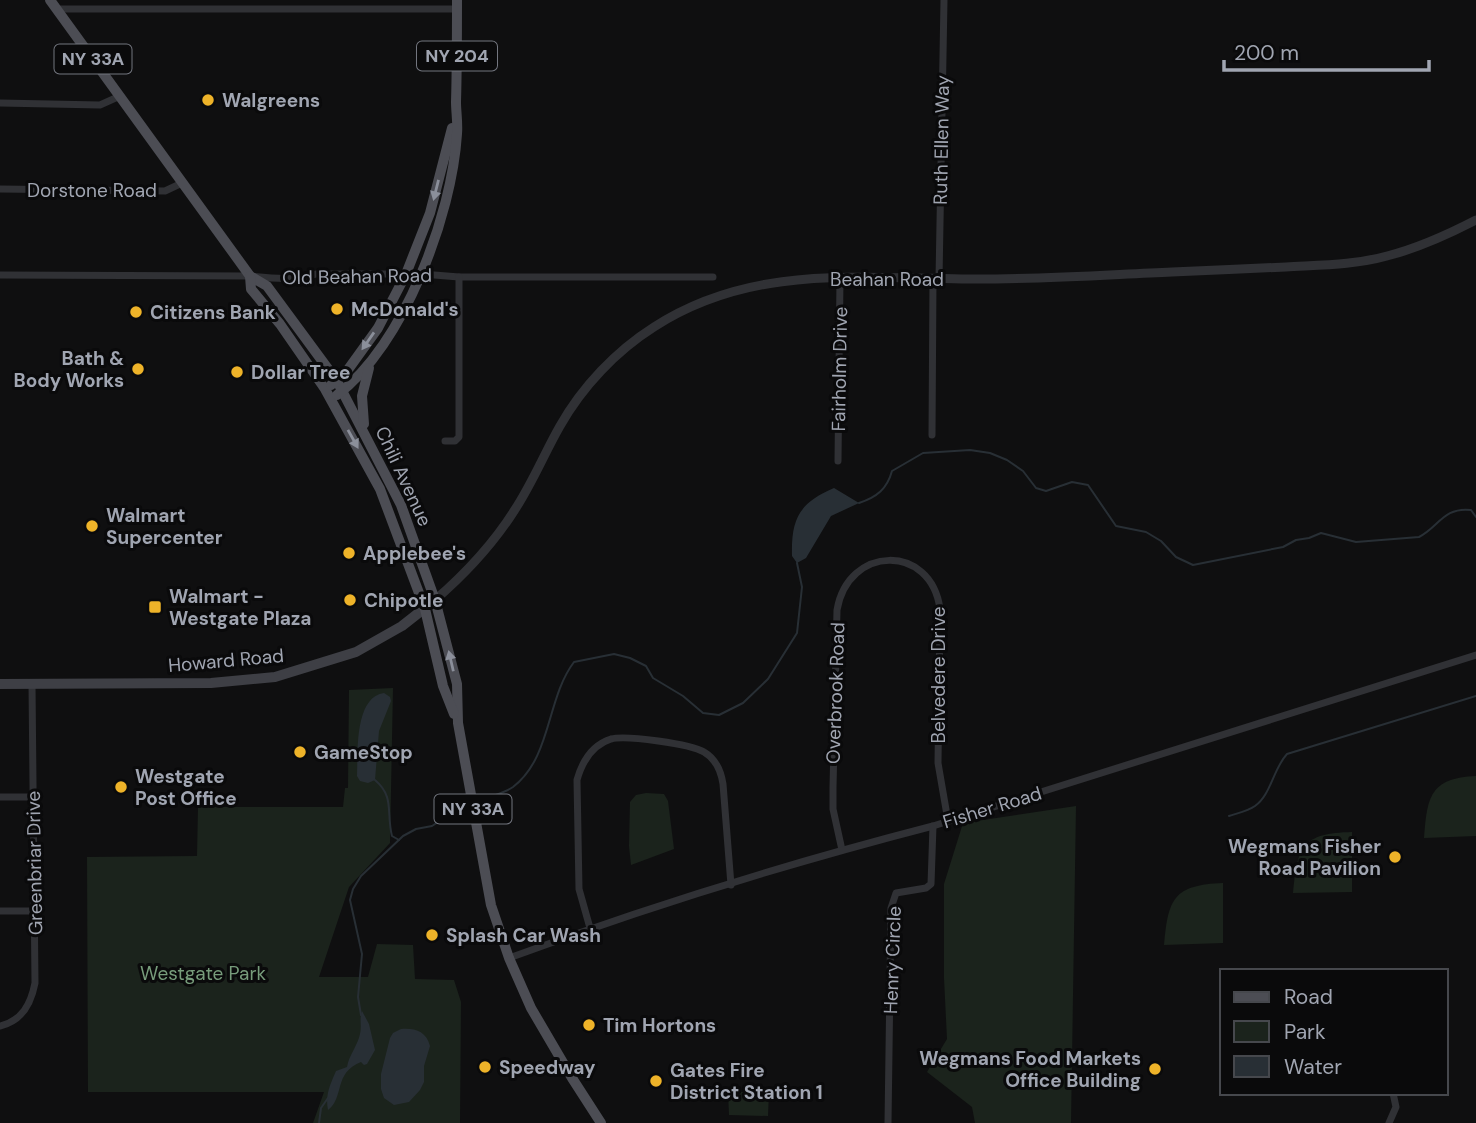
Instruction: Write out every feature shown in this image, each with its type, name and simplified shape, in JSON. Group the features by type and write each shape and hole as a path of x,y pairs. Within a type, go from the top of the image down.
{"main road":[{"name":"Chili Avenue","path":"53,4 250,276 267,286 340,386 401,505 435,600 457,684 458,723 491,905 509,958 531,1008 601,1123"},
{"name":"NY 204","path":"365,434 362,396 373,358 406,307 422,274 442,215 452,171 457,132 457,5"},
{"name":"NY 204","path":"340,386 347,371 377,328 406,274 430,213 456,112"},
{"name":"Chili Avenue","path":"250,276 251,289 280,324 328,394 380,489 425,609 443,686 458,723"},
{"path":"328,394 373,358"},
{"name":"Howard Road","path":"0,684 211,683 275,677 356,652 402,626 435,600"}],"street":[{"name":"Ruth Ellen Way","path":"932,435 944,0"},
{"path":"53,4 457,5"},
{"path":"0,103 100,105 120,96"},
{"name":"Dorstone Road","path":"0,189 165,191 182,183"},
{"name":"Beahan Road","path":"435,600 456,582 499,532 515,509 561,424 586,388 608,364 636,339 688,308 725,293 768,282 840,278 995,280 1328,265 1384,257 1432,243 1476,220"},
{"name":"Old Beahan Road","path":"0,275 309,277 317,274 422,274 458,277 713,277"},
{"path":"444,441 455,441 458,437 458,277"},
{"name":"Fairholm Drive","path":"838,461 840,278"},
{"name":"Belvedere Drive","path":"885,561 914,566 929,580 939,596 938,763 948,821"},
{"name":"Overbrook Road","path":"842,850 833,809 837,610 845,585 855,573 867,565 885,561"},
{"name":"Fisher Road","path":"509,958 590,928 842,850 933,826 1476,656"},
{"name":"Greenbriar Drive","path":"0,1026 18,1018 33,995 35,983 32,684"},
{"path":"590,928 579,889 577,780 587,756 599,745 612,739 632,738 692,747 714,760 721,772 723,784 731,884"},
{"path":"0,797 33,797"},
{"name":"Henry Circle","path":"888,1123 893,900 897,893 926,888 931,884 933,826"},
{"path":"0,911 35,911"},
{"path":"1389,1123 1396,1107 1393,1095"}],"green space":[{"name":"Westgate Park","path":"393,688 390,843 349,887 319,977 368,977 377,944 413,945 415,979 454,980 461,1002 460,1123 313,1123 324,1092 88,1092 87,857 197,856 198,807 343,807 345,788 348,788 349,690"},
{"path":"1476,776 1476,836 1424,838 1427,811 1434,792 1449,781"},
{"path":"664,794 668,801 674,849 631,865 630,802 636,795"},
{"path":"1076,806 1071,1123 975,1123 972,1107 927,1072 947,1039 944,884 963,823"},
{"path":"1352,832 1352,892 1293,893 1297,864 1305,846 1322,835"},
{"path":"1223,883 1223,943 1164,945 1168,916 1177,897 1194,887"},
{"path":"728,1092 769,1092 768,1116 729,1115"}],"water":[{"path":"834,488 859,503 831,516 806,558 797,563 792,556 796,522 805,506"},
{"path":"384,693 391,701 379,731 375,780 368,783 360,781 357,776 360,728 367,705 374,697"},
{"path":"362,1011 369,1024 375,1050 367,1064 361,1062 346,1072 336,1099 328,1110 327,1100 336,1071 347,1067 359,1038"},
{"path":"401,1029 419,1031 430,1046 424,1066 424,1082 420,1090 409,1102 394,1105 384,1098 381,1074 390,1038"}],"waterway":[{"path":"859,503 880,492 892,471 923,453 970,450 990,453 1007,460 1023,471 1036,488 1046,491 1072,482 1088,485 1116,526 1146,532 1161,541 1176,557 1193,565 1283,547 1321,533 1356,542 1419,537 1454,512 1471,510 1476,517"},
{"path":"488,798 513,787 526,775 542,744 558,693 574,662 614,654 630,658 646,666 653,678 683,696 703,713 719,715 743,703 768,679 797,633 802,587 797,563"},
{"path":"1229,816 1249,809 1260,801 1287,754 1476,696"},
{"path":"375,780 388,799 392,836 399,840"},
{"path":"361,1015 358,997 362,954 350,900 353,889 361,876 403,836 416,829 432,826 456,810"},
{"path":"319,1123 321,1108 328,1098"}],"place":[{"name":"Walgreens","path":"208,100"},
{"name":"McDonald's","path":"337,309"},
{"name":"Citizens Bank","path":"136,312"},
{"name":"Bath & Body Works","path":"138,369"},
{"name":"Dollar Tree","path":"237,372"},
{"name":"Walmart Supercenter","path":"92,526"},
{"name":"Applebee's","path":"349,553"},
{"name":"Chipotle","path":"350,600"},
{"name":"Walmart - Westgate Plaza","path":"155,607"},
{"name":"GameStop","path":"300,752"},
{"name":"Westgate Post Office","path":"121,787"},
{"name":"Wegmans Fisher Road Pavilion","path":"1395,857"},
{"name":"Splash Car Wash","path":"432,935"},
{"name":"Tim Hortons","path":"589,1025"},
{"name":"Speedway","path":"485,1067"},
{"name":"Wegmans Food Markets Office Building","path":"1155,1069"},
{"name":"Gates Fire District Station 1","path":"656,1081"}]}
